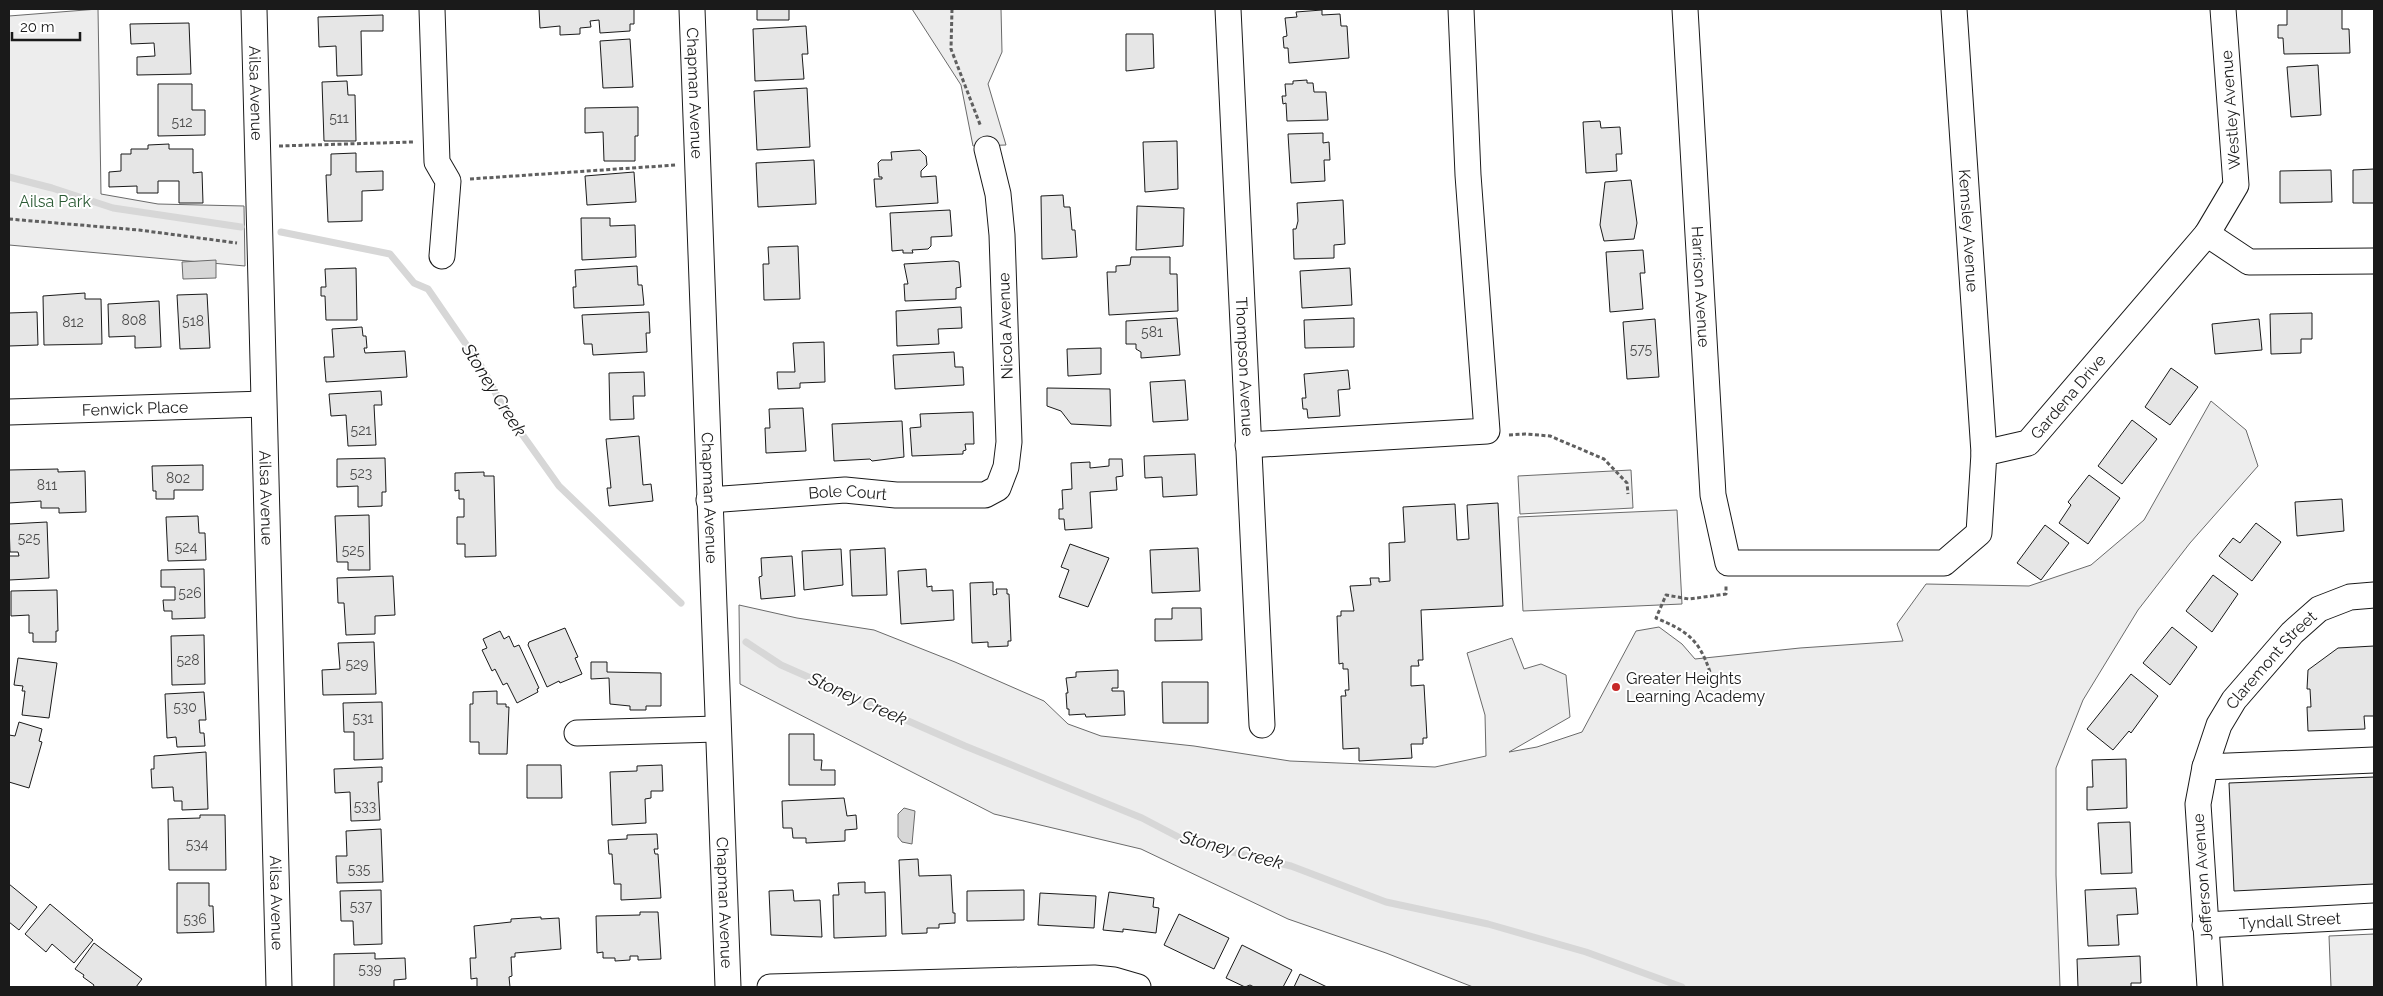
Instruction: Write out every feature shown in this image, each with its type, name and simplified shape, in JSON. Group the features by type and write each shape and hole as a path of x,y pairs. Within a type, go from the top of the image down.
{"street":[{"name":"Ailsa Avenue","path":"254,9 279,987"},
{"path":"432,9 437,162 448,181 442,256"},
{"name":"Chapman Avenue","path":"692,9 717,729 728,987"},
{"name":"Thompson Avenue","path":"1228,9 1262,724"},
{"path":"1248,445 1486,431 1468,175 1461,9"},
{"name":"Harrison Avenue","path":"1685,9 1713,495 1728,563"},
{"name":"Kemsley Avenue","path":"1954,9 1984,453"},
{"name":"Westley Avenue","path":"2208,234 2236,185 2223,9"},
{"name":"Nicola Avenue","path":"985,495 998,488 1006,467 1008,442 1002,235 998,194 987,149"},
{"path":"2208,234 2249,262 2374,261"},
{"name":"Gardena Drive","path":"1984,453 2028,444 2208,234"},
{"name":"Fenwick Place","path":"9,412 263,404"},
{"path":"1728,563 1944,563 1979,533 1984,453"},
{"name":"Bole Court","path":"709,500 845,490 896,495 985,495"},
{"name":"Claremont Street","path":"2205,767 2219,725 2234,700 2292,633 2320,609 2350,596 2374,596"},
{"path":"578,733 717,729"},
{"path":"2205,767 2374,760"},
{"name":"Jefferson Avenue","path":"2205,767 2198,804 2210,987"},
{"name":"Tyndall Street","path":"2205,925 2374,916"},
{"path":"770,987 1094,978 1114,980 1138,987"}],"path":[{"path":"952,9 951,49 986,141 987,149"},
{"path":"273,146 436,141"},
{"path":"448,181 677,165"},
{"path":"9,219 139,230 260,245"},
{"path":"1486,431 1504,436 1525,434 1550,436 1576,447 1604,460 1615,469 1627,483 1628,494"},
{"path":"1710,672 1699,647 1683,629 1656,618 1666,595 1690,599 1726,594 1728,563"}],"shaded area":[{"name":"Ailsa Park","path":"98,9 101,194 158,204 244,206 245,266 9,245 9,16"},
{"path":"912,9 1001,9 1002,52 988,84 1006,145 973,146 961,85"},
{"path":"216,260 216,278 183,279 182,262"},
{"path":"2211,401 2246,430 2258,466 2190,543 2138,610 2083,700 2056,768 2056,875 2060,987 1473,987 1386,953 1288,919 1141,849 994,814 740,684 739,605 797,618 874,630 955,662 1044,701 1068,724 1101,736 1194,746 1290,761 1435,767 1486,756 1485,715 1467,653 1512,638 1524,669 1541,664 1566,675 1570,717 1509,752 1537,747 1582,732 1636,631 1659,627 1682,644 1695,659 1800,648 1903,641 1897,624 1926,584 2029,586 2091,565 2144,520"},
{"path":"1631,470 1633,508 1520,514 1518,476"},
{"path":"1677,510 1682,604 1523,611 1518,517"},
{"path":"904,808 915,811 912,844 902,842 898,837 898,814"},
{"path":"2374,934 2374,987 2331,987 2329,936"}],"building":[{"path":"539,9 634,9 634,24 630,24 630,31 600,33 599,20 590,21 591,27 580,28 580,34 560,35 560,26 540,28"},
{"path":"757,9 789,9 789,20 757,20"},
{"path":"2287,9 2342,9 2342,29 2349,29 2350,53 2284,54 2283,38 2278,38 2278,25 2287,25"},
{"path":"1322,10 1322,15 1340,14 1341,26 1347,26 1349,58 1289,63 1288,48 1284,48 1283,37 1287,36 1285,18 1297,17 1296,12"},
{"path":"383,15 383,31 361,31 362,75 337,76 336,46 319,47 318,17"},
{"path":"189,23 191,74 137,75 137,57 155,56 154,43 131,44 130,24"},
{"path":"806,26 808,54 802,54 804,79 755,81 753,29"},
{"path":"1126,34 1153,34 1154,68 1126,71"},
{"path":"630,39 633,87 603,88 600,41"},
{"path":"2318,65 2321,115 2291,117 2287,67"},
{"path":"1307,80 1307,83 1313,83 1314,92 1326,92 1328,120 1287,121 1286,103 1283,104 1282,96 1286,96 1285,84 1293,84 1293,81"},
{"path":"347,81 348,95 355,95 356,141 324,141 322,82"},
{"path":"158,84 192,84 192,110 205,110 205,135 158,136"},
{"path":"807,88 810,147 757,150 754,91"},
{"path":"638,107 638,136 635,136 635,161 604,161 603,132 585,133 585,108"},
{"path":"1600,121 1601,128 1620,127 1622,154 1616,154 1617,171 1586,173 1583,122"},
{"path":"1323,133 1323,143 1329,142 1330,160 1324,160 1325,181 1291,183 1288,134"},
{"path":"1177,141 1178,189 1145,192 1143,142"},
{"path":"169,144 169,149 193,149 193,173 202,172 203,203 179,203 179,181 158,181 158,193 137,193 137,186 109,187 109,172 121,171 121,154 131,154 131,149 148,149 148,145"},
{"path":"920,150 926,156 927,165 921,171 921,177 936,176 938,203 876,207 874,179 882,179 882,177 879,177 878,163 881,160 892,160 891,152"},
{"path":"356,153 356,172 383,171 383,190 362,191 362,221 328,222 326,175 331,175 331,154"},
{"path":"814,160 816,204 758,207 756,163"},
{"path":"2374,169 2374,203 2353,203 2353,170"},
{"path":"2331,170 2332,202 2280,203 2280,171"},
{"path":"634,172 636,202 587,205 585,176"},
{"path":"1631,180 1637,223 1634,239 1604,241 1600,225 1605,182"},
{"path":"1063,195 1064,207 1070,207 1072,230 1075,230 1077,257 1042,259 1041,196"},
{"path":"1343,200 1345,244 1334,245 1334,258 1294,259 1293,229 1296,229 1298,221 1297,203"},
{"path":"1137,206 1184,208 1183,246 1136,250"},
{"path":"950,210 952,236 931,237 931,246 928,249 912,250 913,253 903,253 903,250 892,251 890,213"},
{"path":"581,218 610,218 610,226 635,225 636,257 582,260"},
{"path":"798,246 800,299 764,300 763,264 769,264 768,247"},
{"path":"1643,250 1645,273 1640,273 1643,309 1610,312 1606,252"},
{"path":"1131,257 1170,257 1170,274 1177,274 1178,311 1109,315 1107,272 1116,272 1116,266 1130,265"},
{"path":"959,262 961,287 956,288 956,299 905,301 904,284 908,284 904,264"},
{"path":"637,266 638,285 642,285 644,305 574,308 573,287 576,287 575,270"},
{"path":"356,268 357,320 326,320 325,296 321,296 321,287 326,287 325,269"},
{"path":"1350,268 1352,305 1302,308 1300,271"},
{"path":"85,293 85,299 101,299 102,344 44,345 43,296"},
{"path":"207,294 210,348 180,349 177,295"},
{"path":"159,301 161,347 135,348 135,336 109,337 108,304"},
{"path":"961,307 962,328 938,329 939,344 897,346 896,311"},
{"path":"37,312 38,345 9,346 9,313"},
{"path":"649,312 650,333 646,333 647,352 593,355 592,344 584,344 582,315"},
{"path":"2312,313 2312,339 2301,339 2301,353 2271,354 2270,314"},
{"path":"1177,318 1180,355 1141,358 1141,352 1136,349 1136,344 1126,344 1126,321"},
{"path":"1354,318 1354,347 1305,348 1304,320"},
{"path":"1655,319 1659,377 1627,379 1623,322"},
{"path":"2259,319 2262,350 2215,354 2212,324"},
{"path":"362,327 363,336 366,336 367,348 364,348 365,353 405,351 407,377 326,382 324,357 334,357 332,329"},
{"path":"824,342 825,382 800,383 800,388 778,389 777,372 795,372 793,343"},
{"path":"1101,348 1101,374 1068,376 1067,349"},
{"path":"954,352 955,367 963,367 964,385 895,389 893,355"},
{"path":"2171,368 2198,387 2170,425 2145,407"},
{"path":"1348,370 1350,389 1338,390 1340,416 1308,418 1307,409 1303,409 1302,398 1306,398 1304,374"},
{"path":"644,372 645,396 633,396 634,419 610,420 609,373"},
{"path":"1185,380 1188,420 1153,422 1150,382"},
{"path":"1047,388 1110,389 1111,426 1071,424 1061,411 1047,406"},
{"path":"381,391 382,405 374,405 376,445 348,446 346,415 331,416 329,394"},
{"path":"803,408 806,451 766,453 765,428 770,428 769,409"},
{"path":"973,412 974,444 965,444 966,450 963,451 963,454 912,456 910,428 921,427 920,414"},
{"path":"2132,420 2157,439 2122,484 2098,466"},
{"path":"902,421 904,457 872,461 870,459 834,461 832,424"},
{"path":"639,436 643,485 651,484 653,501 609,506 607,488 611,488 606,439"},
{"path":"1195,454 1197,495 1163,497 1162,477 1145,478 1144,456"},
{"path":"385,458 386,492 382,492 382,506 358,507 358,486 337,487 337,459"},
{"path":"1109,459 1122,459 1123,476 1116,477 1117,490 1090,492 1092,528 1065,530 1064,519 1059,519 1059,509 1063,509 1062,490 1072,489 1071,463 1090,462 1090,468 1109,466"},
{"path":"203,465 203,490 174,490 174,499 156,499 156,491 153,491 152,466"},
{"path":"58,469 58,472 85,471 86,512 59,513 59,508 41,508 41,501 9,503 9,470"},
{"path":"484,472 484,476 494,476 496,556 465,557 465,544 457,544 457,517 464,517 464,499 459,499 459,490 455,491 455,473"},
{"path":"2089,475 2120,498 2088,544 2059,523 2071,505 2068,502"},
{"path":"2342,499 2344,531 2297,536 2295,502"},
{"path":"1498,503 1503,606 1421,610 1423,660 1418,660 1419,666 1411,666 1411,686 1424,685 1427,738 1423,738 1423,744 1411,744 1412,758 1359,761 1359,748 1343,749 1341,696 1346,696 1345,690 1349,690 1348,669 1343,669 1343,663 1339,664 1337,616 1341,616 1341,611 1354,611 1350,586 1371,585 1370,578 1379,578 1379,582 1390,581 1389,543 1405,542 1403,507 1455,504 1457,540 1469,539 1467,505"},
{"path":"369,515 370,570 348,570 348,562 337,562 335,516"},
{"path":"198,516 199,533 205,533 206,560 168,561 166,517"},
{"path":"47,522 49,578 9,580 9,556 19,556 18,552 10,552 9,524"},
{"path":"2256,523 2281,542 2252,581 2219,556 2233,538 2240,543"},
{"path":"2045,525 2069,543 2041,580 2017,563"},
{"path":"1070,544 1109,558 1088,607 1059,597 1069,570 1061,567"},
{"path":"885,548 887,595 852,596 850,550"},
{"path":"1198,548 1200,591 1152,593 1150,550"},
{"path":"841,549 843,585 804,590 802,551"},
{"path":"792,556 795,596 761,599 759,577 762,576 761,558"},
{"path":"204,569 205,618 172,619 172,611 164,611 163,600 175,600 175,587 161,587 161,570"},
{"path":"926,569 927,587 932,586 932,591 953,590 954,620 901,624 898,571"},
{"path":"2213,575 2238,594 2212,632 2186,611"},
{"path":"393,576 395,615 375,616 375,634 346,635 344,603 338,603 337,578"},
{"path":"993,582 993,595 997,594 996,589 1007,589 1007,594 1009,594 1011,641 1008,641 1008,646 988,647 988,642 972,643 970,583"},
{"path":"57,590 58,631 56,631 56,642 33,642 33,633 29,633 29,615 11,616 11,591"},
{"path":"1172,608 1201,608 1202,640 1155,641 1155,619 1172,619"},
{"path":"2172,627 2197,647 2170,685 2143,663"},
{"path":"565,628 578,657 575,658 582,674 547,687 528,645 529,642"},
{"path":"500,631 504,639 509,636 514,647 519,645 539,688 537,689 538,692 517,703 507,683 503,685 495,669 492,671 482,650 487,648 483,639"},
{"path":"204,635 205,684 172,685 171,636"},
{"path":"374,642 376,694 323,695 322,670 340,669 338,643"},
{"path":"2374,646 2374,716 2364,716 2365,729 2308,731 2307,707 2311,707 2310,689 2307,689 2308,670 2338,648"},
{"path":"18,658 57,663 49,718 22,715 25,691 22,691 23,686 14,685"},
{"path":"591,662 607,662 607,672 661,673 661,706 646,706 646,710 630,710 630,706 610,704 609,678 591,679"},
{"path":"1118,670 1118,688 1112,688 1112,691 1124,691 1125,715 1086,717 1085,714 1069,715 1069,709 1067,709 1066,693 1068,693 1066,678 1076,677 1076,672"},
{"path":"2131,674 2158,696 2131,733 2129,731 2113,750 2087,729"},
{"path":"1162,682 1208,682 1208,723 1163,723"},
{"path":"497,691 497,704 506,704 506,707 509,707 507,754 479,754 479,742 470,742 470,704 473,704 473,692"},
{"path":"204,692 206,720 199,720 200,733 204,733 205,746 177,747 176,737 167,738 165,694"},
{"path":"382,702 383,759 354,760 354,732 344,732 343,703"},
{"path":"19,722 42,729 39,741 42,742 29,788 9,782 9,735 15,736"},
{"path":"789,734 814,734 814,760 822,760 821,770 835,770 835,785 789,785"},
{"path":"206,752 208,809 182,810 182,801 174,801 173,787 152,788 151,769 154,769 154,756"},
{"path":"2126,759 2127,808 2087,810 2087,787 2093,787 2092,760"},
{"path":"527,765 561,765 562,798 527,798"},
{"path":"662,765 663,791 651,791 651,798 645,799 646,823 612,825 610,772 637,771 637,766"},
{"path":"382,767 382,782 378,782 380,820 351,821 350,792 335,793 334,769"},
{"path":"2374,777 2374,884 2234,891 2229,783"},
{"path":"844,798 847,816 856,815 857,829 845,830 845,841 806,843 806,838 793,838 792,828 783,828 782,801"},
{"path":"200,815 225,815 226,870 169,870 168,819 200,818"},
{"path":"2130,822 2132,873 2101,874 2098,823"},
{"path":"381,829 383,882 337,883 336,856 347,856 346,831"},
{"path":"657,834 658,849 654,849 655,854 658,854 661,898 621,900 621,884 614,884 612,854 609,854 608,840 627,839 627,835"},
{"path":"918,859 919,876 951,875 955,923 939,924 939,928 927,928 927,933 902,934 899,860"},
{"path":"865,882 865,893 885,892 886,936 834,938 833,895 839,895 838,883"},
{"path":"177,883 209,883 209,906 213,906 214,932 177,933"},
{"path":"9,884 37,907 19,930 9,922"},
{"path":"2136,888 2138,914 2117,915 2119,945 2088,946 2085,890"},
{"path":"381,890 382,944 354,945 353,921 341,921 340,891"},
{"path":"793,890 794,901 820,900 822,937 771,935 769,891"},
{"path":"1024,890 1024,920 967,921 967,891"},
{"path":"1109,892 1154,898 1153,907 1159,908 1156,933 1123,929 1123,932 1103,930"},
{"path":"1040,893 1096,896 1094,928 1038,925"},
{"path":"50,904 93,940 74,963 52,944 46,952 25,934"},
{"path":"640,912 658,912 661,959 638,960 638,956 630,956 630,960 615,961 615,958 603,958 603,952 597,953 596,916 640,915"},
{"path":"1179,914 1229,938 1214,969 1164,945"},
{"path":"541,917 541,919 559,918 561,949 515,953 515,957 511,957 512,976 509,977 510,987 477,987 477,978 471,979 470,958 476,958 474,926 511,922 511,919"},
{"path":"94,943 142,979 136,987 93,987 94,985 83,977 84,975 75,969"},
{"path":"1242,945 1292,970 1283,987 1254,987 1250,985 1245,987 1226,978"},
{"path":"375,953 375,959 405,958 406,979 394,980 394,987 334,987 334,954"},
{"path":"2140,956 2141,983 2131,983 2131,987 2078,987 2077,959"},
{"path":"1300,974 1327,987 1294,987"}],"waterway":[{"name":"Stoney Creek","path":"9,177 52,188 113,208 241,227"},
{"name":"Stoney Creek","path":"281,232 390,254 414,283 428,289 483,369 504,409 559,486 681,603"},
{"name":"Stoney Creek","path":"746,642 781,665 965,746 1142,818 1186,841 1291,866 1386,902 1488,924 1586,952 1682,987"}],"place":[{"name":"Greater Heights Learning Academy","path":"1616,687"}]}
